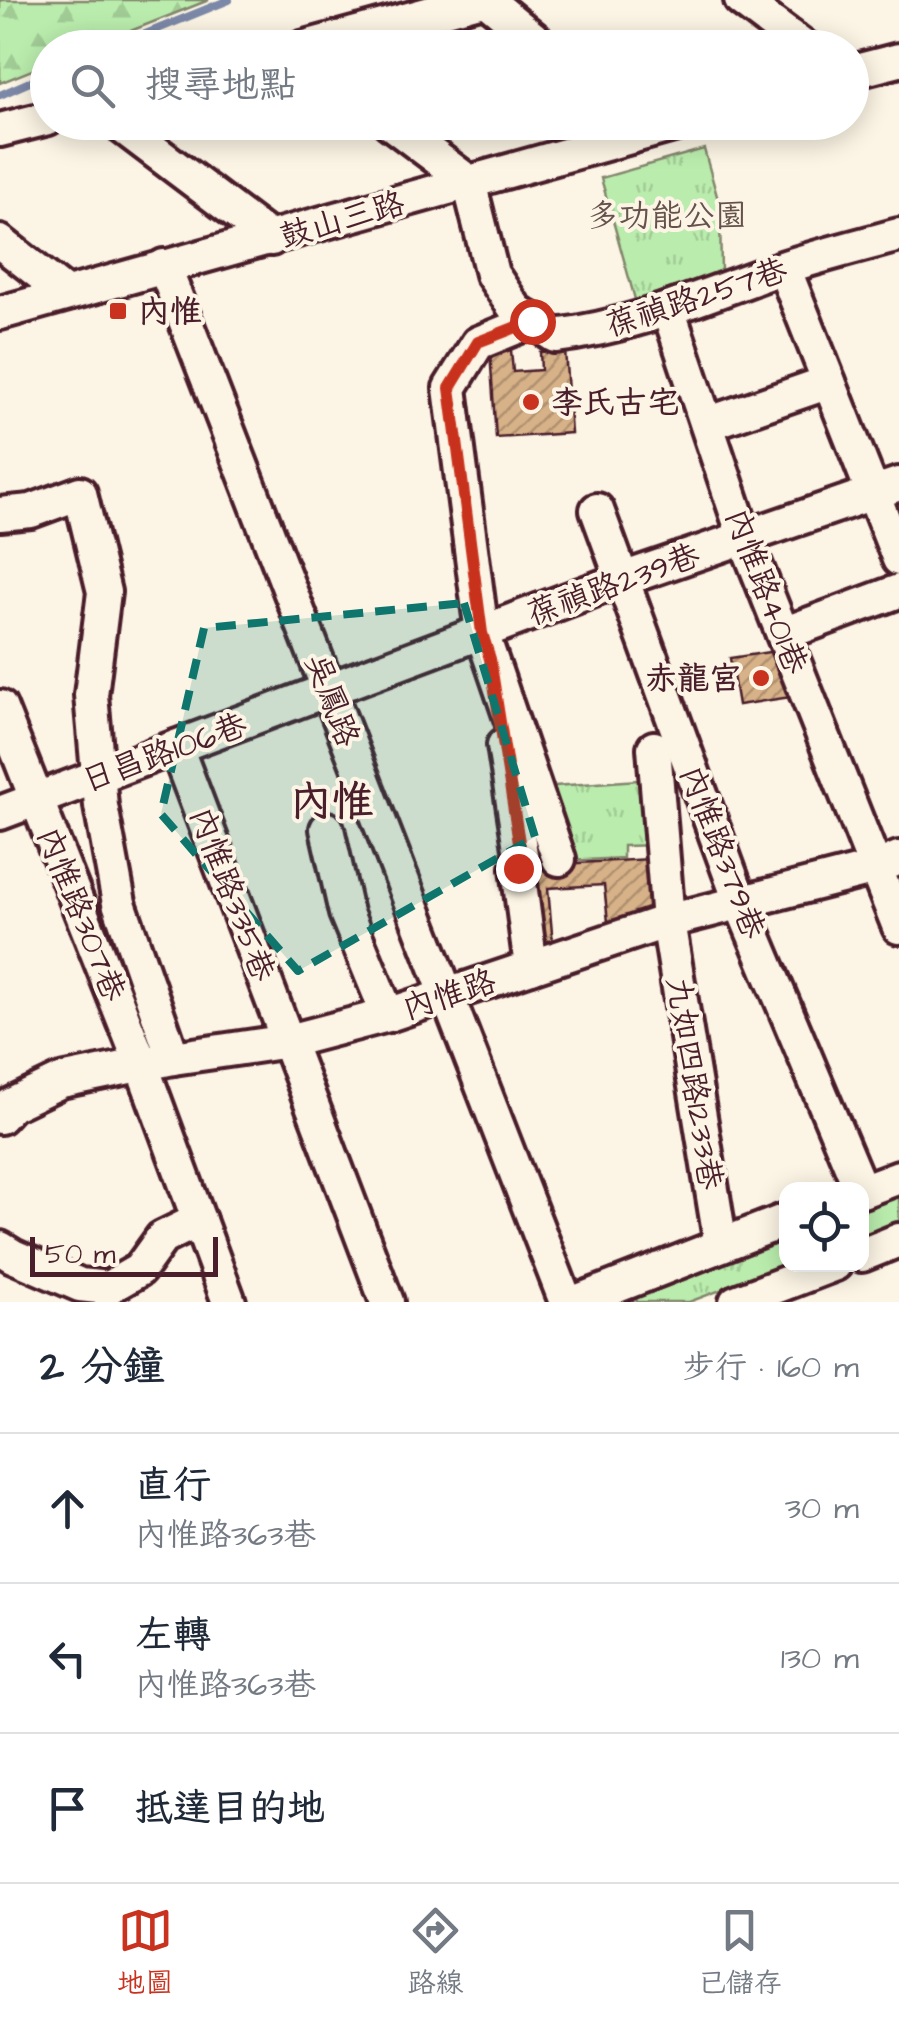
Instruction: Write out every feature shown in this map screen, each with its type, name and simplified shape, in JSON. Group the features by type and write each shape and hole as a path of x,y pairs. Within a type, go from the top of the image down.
{"street":[{"path":"368,30 479,0"},
{"path":"487,0 523,30"},
{"path":"741,0 780,30"},
{"path":"869,69 898,64"},
{"path":"0,130 30,122"},
{"path":"140,140 271,239"},
{"path":"413,140 470,182 492,274 516,310 532,321"},
{"name":"鼓山三路","path":"0,313 271,239 605,140"},
{"name":"葆禎路257巷","path":"532,321 555,336 593,332 784,268 899,235"},
{"path":"0,242 66,294"},
{"name":"吳鳳路","path":"164,266 566,1302"},
{"path":"784,268 828,382 886,488 899,558"},
{"name":"內惟路401巷","path":"668,309 744,536 783,634 887,864 899,927"},
{"path":"532,321 478,342 450,388 486,646 520,779 559,859"},
{"path":"707,424 828,382"},
{"name":"葆禎路239巷","path":"329,691 486,646 622,579 886,488"},
{"path":"0,514 31,511 80,493 104,592 91,696 101,806 119,904 199,1220 229,1302"},
{"name":"內惟路379巷","path":"596,510 741,904 858,1182"},
{"path":"783,634 899,591"},
{"name":"日昌路106巷","path":"0,813 329,691"},
{"name":"內惟路307巷","path":"0,707 35,799 158,1062"},
{"name":"內惟路335巷","path":"176,747 387,1302"},
{"name":"內惟路379巷","path":"654,748 668,922"},
{"path":"520,779 522,861 518,868 531,967"},
{"path":"327,829 346,913 388,1015"},
{"name":"內惟路","path":"0,1117 11,1105 61,1081 289,1041 388,1015 668,922 887,864"},
{"name":"九如四路1233巷","path":"668,922 721,1245"},
{"path":"869,1187 899,1177"},
{"path":"0,1248 80,1285 108,1288 139,1270 162,1238 199,1220"},
{"path":"576,1302 779,1223"},
{"path":"869,1251 899,1240"},
{"path":"736,1302 815,1272"}],"highlighted area":[{"path":"464,603 535,837 298,971 161,814 204,628"}],"green space":[{"path":"0,0 209,0 133,30 30,30 30,71 0,83"},
{"name":"多功能公園","path":"704,149 720,207 721,277 636,303 601,178"},
{"path":"652,779 657,845 623,846 623,858 567,861 541,787"},
{"path":"899,1189 899,1221 869,1233 869,1201"},
{"path":"779,1235 779,1268 689,1302 637,1302 633,1291"}],"building":[{"name":"李氏古宅","path":"511,350 513,372 541,370 540,352 565,350 571,433 496,438 490,352"},
{"name":"赤龍宮","path":"783,650 791,697 738,705 730,658"},
{"path":"650,859 654,919 608,922 604,885 548,888 553,944 533,944 525,866"}],"waterway":[{"path":"155,30 229,0"},
{"path":"0,95 30,82"}],"place":[{"name":"內惟","path":"118,311"},
{"name":"李氏古宅","path":"531,402"},
{"name":"赤龍宮","path":"761,678"}],"district":[{"name":"内惟","path":"332,800"}],"route":[{"path":"518,868 522,861 490,659 482,633 450,388 478,342 532,321"}]}
